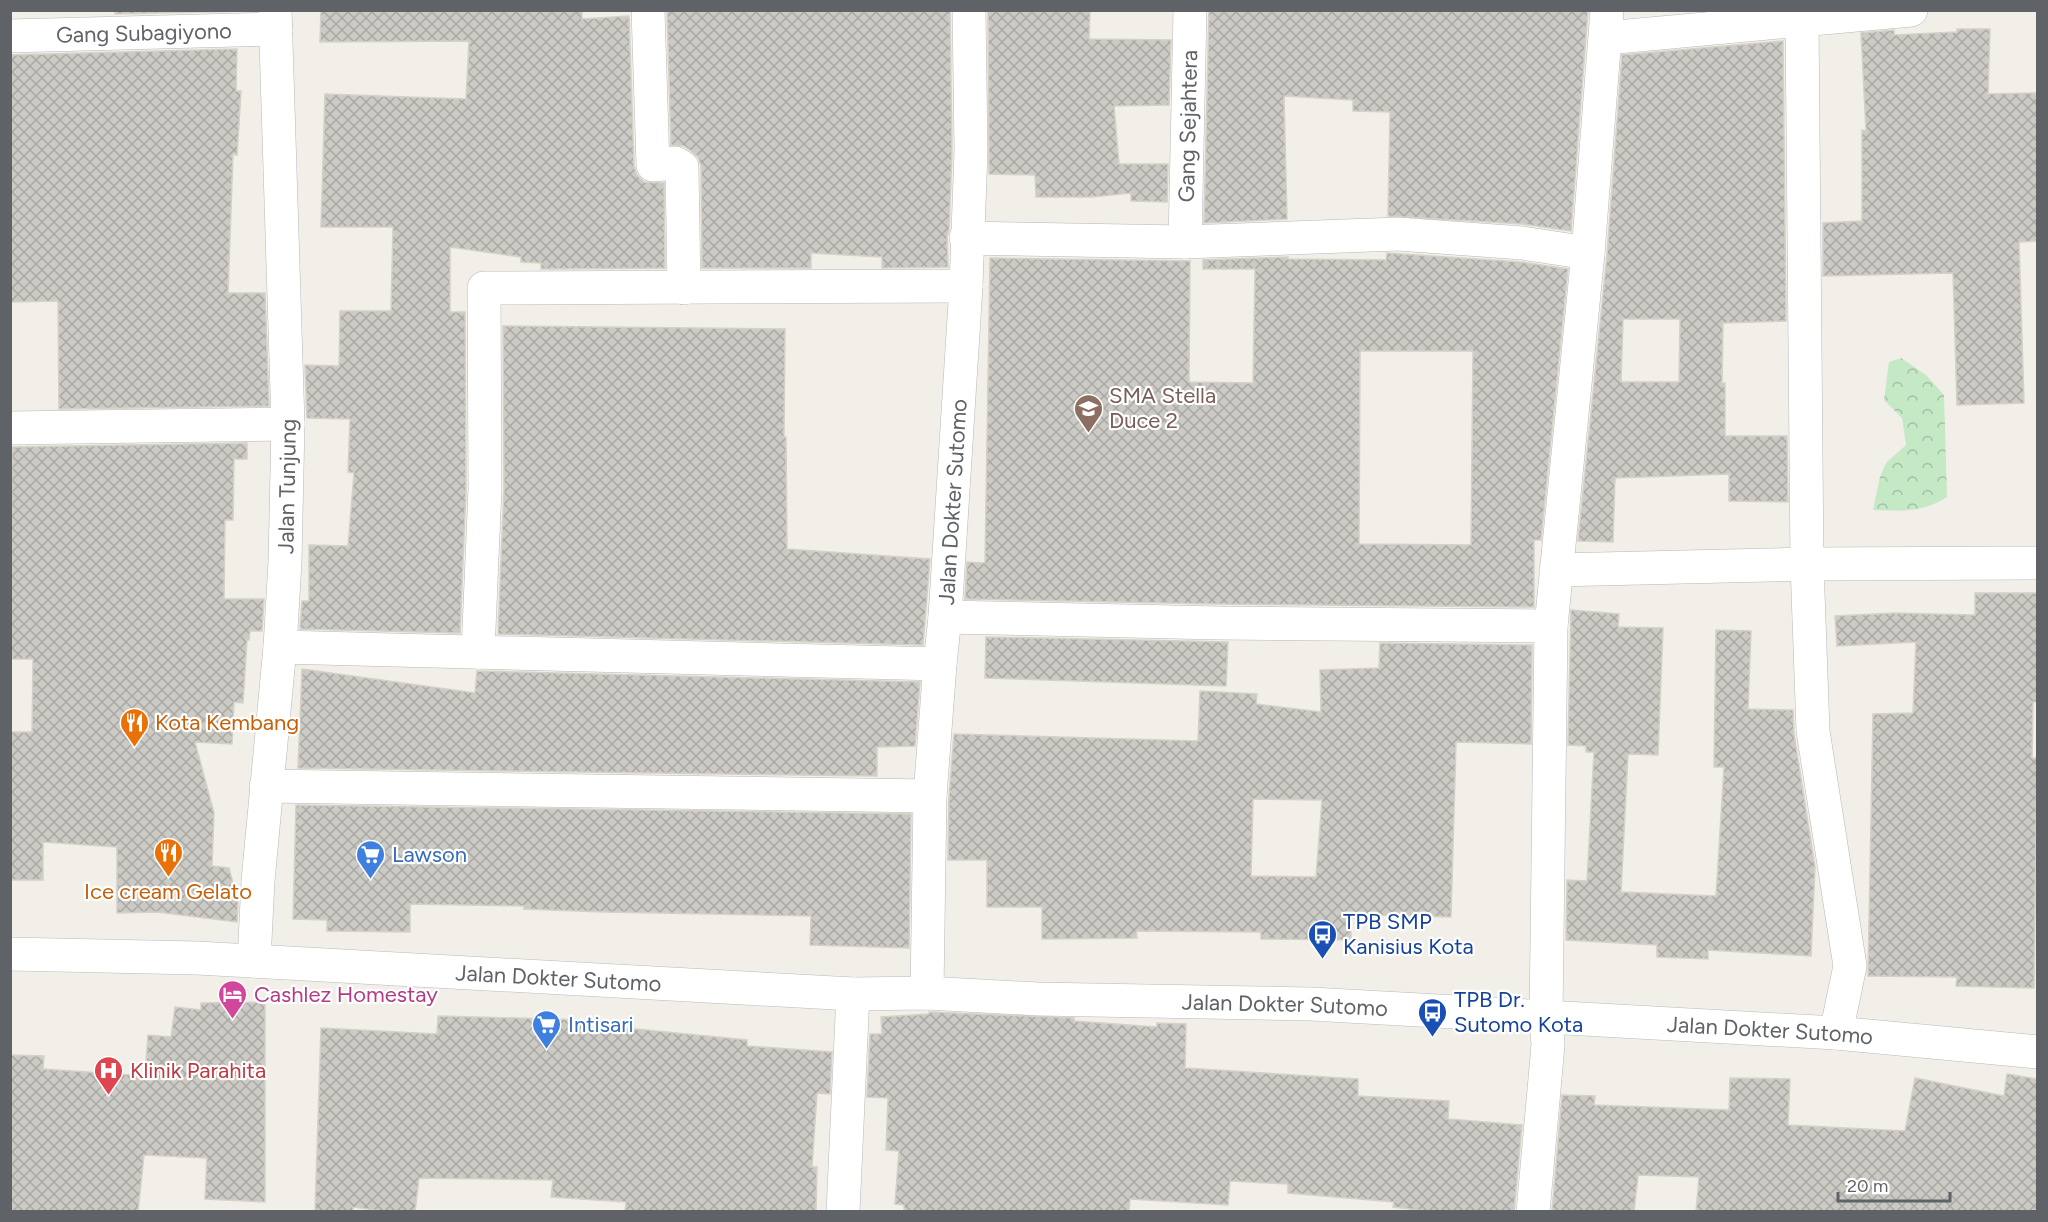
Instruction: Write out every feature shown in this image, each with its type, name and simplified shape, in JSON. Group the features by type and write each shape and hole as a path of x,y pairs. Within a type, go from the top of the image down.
{"street":[{"path":"648,10 653,165 675,163 682,167 684,288"},
{"name":"Jalan Dokter Sutomo","path":"927,993 930,796 945,618 966,285 971,151 969,10"},
{"name":"Gang Sejahtera","path":"1185,242 1190,10"},
{"path":"1533,1212 1548,1045 1546,1018 1551,626 1588,253 1606,24 1802,20 1911,10"},
{"name":"Gang Subagiyono","path":"10,36 276,20"},
{"name":"Jalan Tunjung","path":"254,961 285,562 288,424 276,20"},
{"path":"1802,20 1807,564 1813,730 1850,966 1836,1033"},
{"path":"966,238 1185,242 1398,234 1522,243 1588,253"},
{"path":"478,652 486,489 484,288 966,285"},
{"path":"10,428 288,424"},
{"path":"1556,570 1807,564 2037,563"},
{"path":"945,618 1551,626"},
{"path":"280,647 940,664"},
{"path":"266,786 930,796"},
{"name":"Jalan Dokter Sutomo","path":"10,954 254,961 853,994 927,993 1038,999 1311,1004 1836,1033 2037,1052"},
{"path":"843,1212 853,994"}],"green space":[{"path":"1901,358 1926,375 1944,395 1947,497 1929,506 1903,511 1873,510 1880,477 1886,463 1906,445 1902,418 1884,400 1889,362"}],"building":[{"path":"115,10 243,10 243,11 115,14"},
{"path":"321,10 582,10 582,19 629,16 634,166 637,175 644,182 664,183 665,268 541,269 541,263 521,262 521,257 450,247 450,312 465,312 466,489 460,633 300,629 302,601 309,601 309,545 348,546 354,473 348,472 350,419 307,418 305,365 339,366 340,311 391,311 393,227 321,227 325,94 466,99 469,41 320,42"},
{"path":"667,10 950,10 952,151 947,237 948,267 882,268 882,257 811,253 811,268 702,268 701,166 698,157 684,146 671,145"},
{"path":"988,10 1090,10 1089,39 1171,40 1169,105 1114,106 1119,164 1168,164 1167,202 1131,201 1131,193 1092,197 1036,197 1035,175 989,174"},
{"path":"1209,10 1588,10 1571,231 1523,224 1388,216 1390,112 1353,111 1353,100 1284,96 1287,219 1204,223"},
{"path":"1957,29 1990,29 1988,94 2037,93 2037,241 2019,242 2024,403 1957,405 1953,273 1823,276 1823,223 1862,221 1862,130 1866,131 1861,33 1894,30 1894,35 1957,32"},
{"path":"1783,41 1786,321 1723,323 1722,383 1725,383 1725,436 1787,436 1788,502 1729,501 1729,474 1615,478 1613,542 1578,541 1607,255 1622,55","holes":["1623,319 1680,319 1679,382 1621,382"]},
{"path":"237,49 236,91 241,91 237,155 233,154 228,293 265,293 269,406 59,409 58,301 10,302 10,55"},
{"name":"SMA Stella Duce 2","path":"1387,253 1520,262 1568,269 1541,540 1534,540 1534,607 965,599 967,562 985,563 990,258 1190,261 1189,382 1253,383 1255,269 1203,269 1203,260 1288,257 1288,259 1386,260","holes":["1360,351 1473,351 1471,545 1359,544"]},
{"path":"503,326 785,329 784,437 786,437 787,549 930,559 923,645 498,634 504,489"},
{"path":"247,443 247,459 234,459 233,520 225,520 224,599 264,599 262,631 250,631 249,640 247,640 243,703 234,702 232,744 195,742 214,813 212,866 229,868 238,902 237,922 157,912 117,913 117,847 43,842 43,880 10,880 10,732 32,732 33,659 10,659 12,447"},
{"path":"1975,593 2037,593 2037,702 2033,702 2032,758 2037,758 2034,988 1956,986 1957,977 1868,976 1873,714 1913,713 1916,642 1837,646 1835,616 1895,613 1975,615"},
{"path":"1571,610 1619,614 1618,627 1663,628 1658,755 1628,754 1621,892 1716,896 1724,767 1714,767 1716,630 1751,631 1748,709 1793,710 1794,734 1815,867 1811,956 1708,950 1708,959 1657,957 1657,945 1566,940 1567,880 1587,881 1594,752 1586,752 1586,746 1568,745"},
{"path":"986,637 1228,642 1226,686 985,678"},
{"path":"1380,643 1532,645 1531,744 1456,742 1451,917 1376,915 1376,917 1351,918 1351,940 1261,939 1261,932 1136,931 1137,938 1042,939 1042,907 987,907 987,860 948,860 949,797 954,734 1198,741 1200,691 1257,694 1256,704 1321,712 1320,670 1379,668","holes":["1253,799 1322,800 1316,877 1251,876"]},
{"path":"302,669 475,693 477,671 920,682 915,746 877,747 877,776 298,768"},
{"path":"296,805 911,814 909,948 810,945 811,916 604,912 524,909 524,906 410,904 410,932 327,931 327,920 293,919"},
{"path":"265,1002 265,1202 205,1199 207,1158 144,1155 138,1212 10,1212 10,1055 44,1056 43,1069 145,1076 148,1035 171,1037 175,1007 201,1010 201,1003"},
{"path":"929,1012 1074,1018 1074,1021 1157,1027 1157,1023 1186,1024 1185,1068 1358,1079 1358,1096 1449,1101 1448,1119 1522,1125 1514,1212 1434,1212 1393,1207 1394,1202 1288,1193 1288,1184 1230,1181 1228,1205 1130,1199 1129,1212 904,1212 904,1205 895,1204 899,1151 886,1150 888,1098 867,1097 870,1034 882,1034 881,1017 929,1014"},
{"path":"438,1016 588,1020 587,1028 636,1029 747,1040 747,1046 832,1052 830,1094 817,1093 812,1167 817,1167 816,1212 625,1212 626,1202 551,1197 553,1180 419,1178 415,1212 390,1212 353,1207 353,1212 315,1212 321,1028 437,1034"},
{"path":"2007,1074 2037,1079 2037,1212 1696,1212 1699,1177 1638,1175 1634,1212 1552,1212 1562,1095 1595,1096 1594,1105 1729,1110 1730,1078 1790,1079 1788,1125 1905,1131 1915,1078 2004,1096"}],"place":[{"name":"SMA Stella Duce 2","path":"1088,434"},
{"name":"Kota Kembang","path":"134,748"},
{"name":"Ice cream Gelato","path":"168,878"},
{"name":"Lawson","path":"371,880"},
{"name":"TPB SMP Kanisius Kota","path":"1322,960"},
{"name":"Cashlez Homestay","path":"233,1020"},
{"name":"TPB Dr. Sutomo Kota","path":"1433,1038"},
{"name":"Intisari","path":"547,1050"},
{"name":"Klinik Parahita","path":"109,1096"}]}
